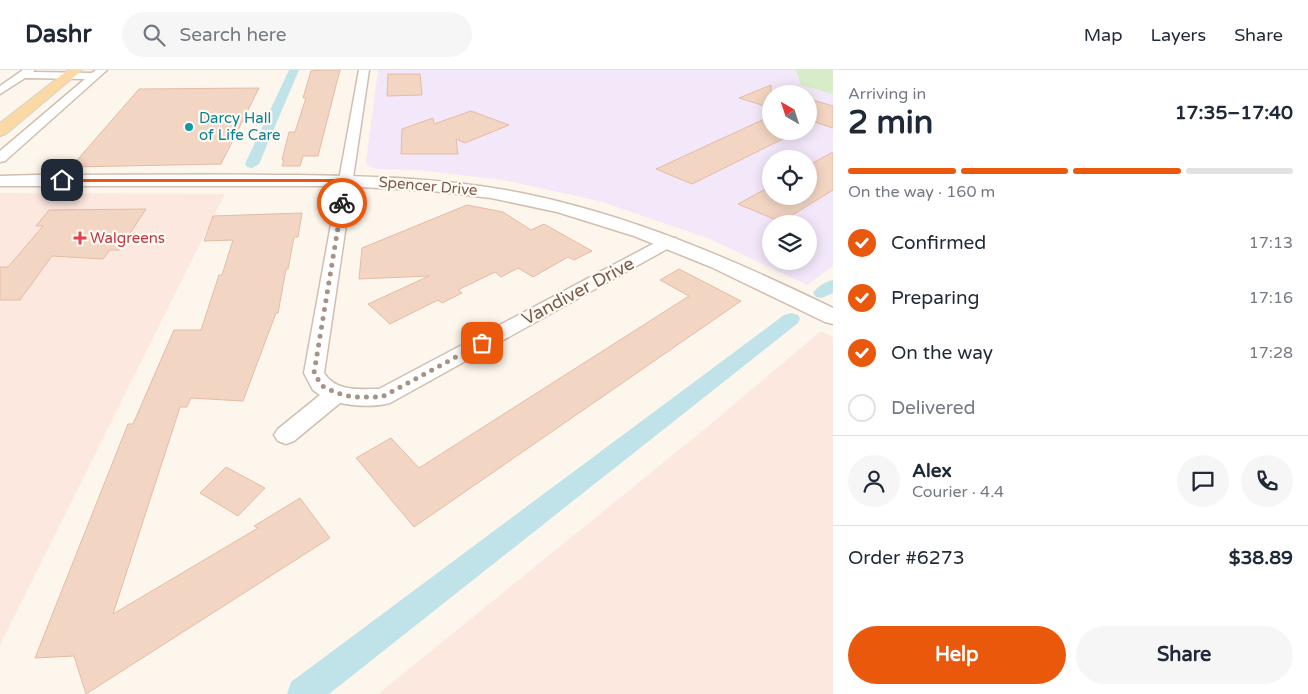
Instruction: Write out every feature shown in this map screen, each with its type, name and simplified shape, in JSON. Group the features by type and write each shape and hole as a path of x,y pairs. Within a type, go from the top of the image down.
{"main road":[{"path":"33,86 51,73"},
{"path":"0,131 73,73"}],"street":[{"path":"286,435 330,390 314,373 364,70"},
{"path":"0,92 27,72 98,73"},
{"path":"0,158 98,73"},
{"name":"Spencer Drive","path":"0,181 345,181 424,184 520,197 604,219 670,241 739,271 833,317"},
{"name":"Vandiver Drive","path":"330,390 353,397 382,397 670,241"}],"shaded area":[{"path":"378,70 833,70 833,266 807,285 775,270 817,270 817,215 762,215 762,264 710,239 599,201 503,180 417,170 369,167 366,162"},
{"path":"0,193 225,194 0,645"},
{"path":"821,331 833,337 833,694 378,694 706,428"}],"green space":[{"path":"796,70 833,70 833,94 818,90 818,85 801,85"}],"building":[{"path":"340,70 318,156 303,156 300,166 282,166 289,132 295,132 306,98 303,98 311,71"},
{"path":"388,74 420,74 422,95 387,96"},
{"name":"Darcy Hall of Life Care","path":"259,88 221,164 71,167 139,89"},
{"path":"762,89 762,105 739,98"},
{"path":"818,102 833,106 833,128 818,123"},
{"path":"471,111 509,125 465,143 456,139 458,154 401,154 402,129 433,118 434,124"},
{"path":"762,120 762,140 781,140 692,184 656,169"},
{"path":"833,152 833,190 817,200 817,161"},
{"path":"762,191 762,205 809,205 792,215 764,215 738,204"},
{"path":"467,205 503,212 531,230 544,224 592,251 574,260 568,257 533,277 518,268 501,277 495,272 458,290 462,293 442,303 438,300 390,324 368,304 429,276 359,279 362,248"},
{"name":"Walgreens","path":"146,209 119,250 110,250 103,259 52,256 20,300 0,300 0,267 8,267 43,226 36,226 49,210"},
{"path":"302,213 298,237 294,237 288,269 286,269 278,313 276,313 243,401 191,398 187,407 180,407 113,614 258,528 254,526 300,498 330,538 86,694 74,656 35,658 128,424 133,424 174,330 201,330 233,240 204,241 213,216"},
{"path":"679,269 741,301 414,527 356,458 391,438 419,468 689,296 660,280"},
{"path":"226,467 265,488 238,516 200,493"}],"waterway":[{"path":"252,164 294,70"},
{"path":"822,293 833,285"},
{"path":"303,694 791,319"}],"way so far":[{"path":"342,203 314,373 322,386 337,393 353,397 382,397 482,343"}],"place":[{"name":"Darcy Hall of Life Care","path":"189,127"},
{"name":"Walgreens","path":"80,238"}],"route":[{"path":"62,180 345,181 342,203"}]}
